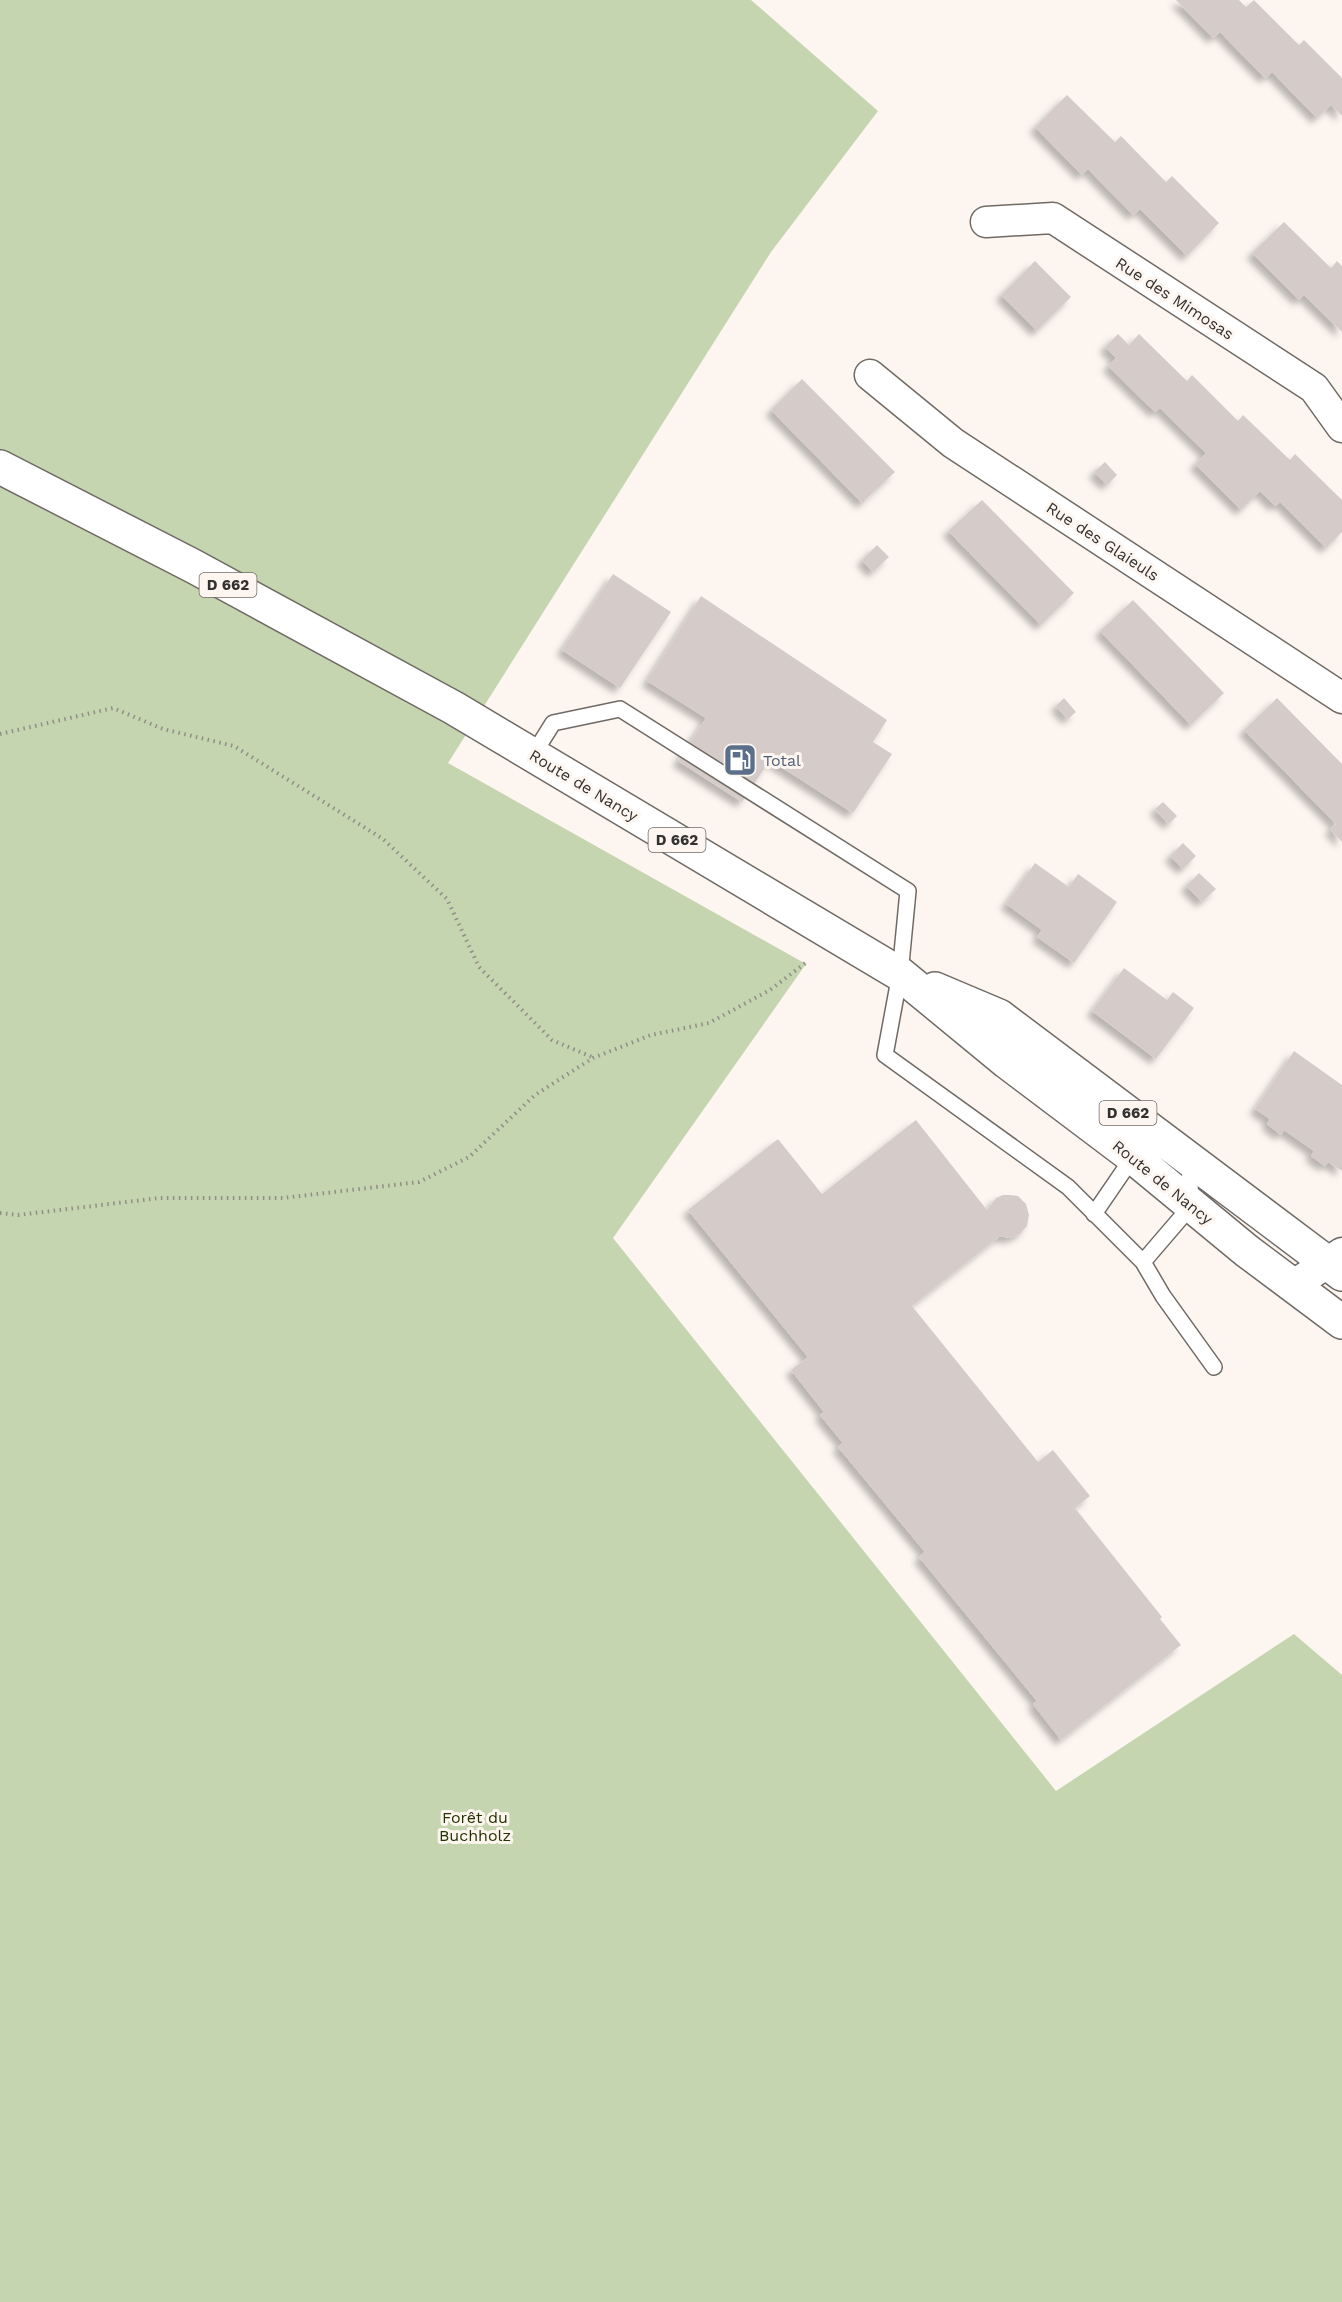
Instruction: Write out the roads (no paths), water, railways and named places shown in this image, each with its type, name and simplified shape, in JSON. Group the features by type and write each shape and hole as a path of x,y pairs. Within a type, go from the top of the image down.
{"main road":[{"name":"Route de Nancy","path":"0,467 193,566 453,708 840,937 900,974 1007,1062 1161,1158 1337,1263"},
{"name":"Route de Nancy","path":"900,974 999,1016 1161,1158 1191,1206 1342,1322"}],"street":[{"name":"Rue des Mimosas","path":"986,222 1053,218 1314,388 1342,427"},
{"name":"Rue des Glaieuls","path":"870,375 953,443 1342,698"},
{"path":"1294,1285 1337,1263"}],"lane":[{"path":"533,755 553,723 620,709 908,891 900,974 885,1055 1068,1187 1143,1262 1163,1296 1214,1367"},
{"path":"1094,1214 1161,1158 1191,1206 1143,1262"}],"place":[{"name":"Total","path":"740,760"}],"park label":[{"name":"Forêt du Buchholz","path":"475,1826"}]}
